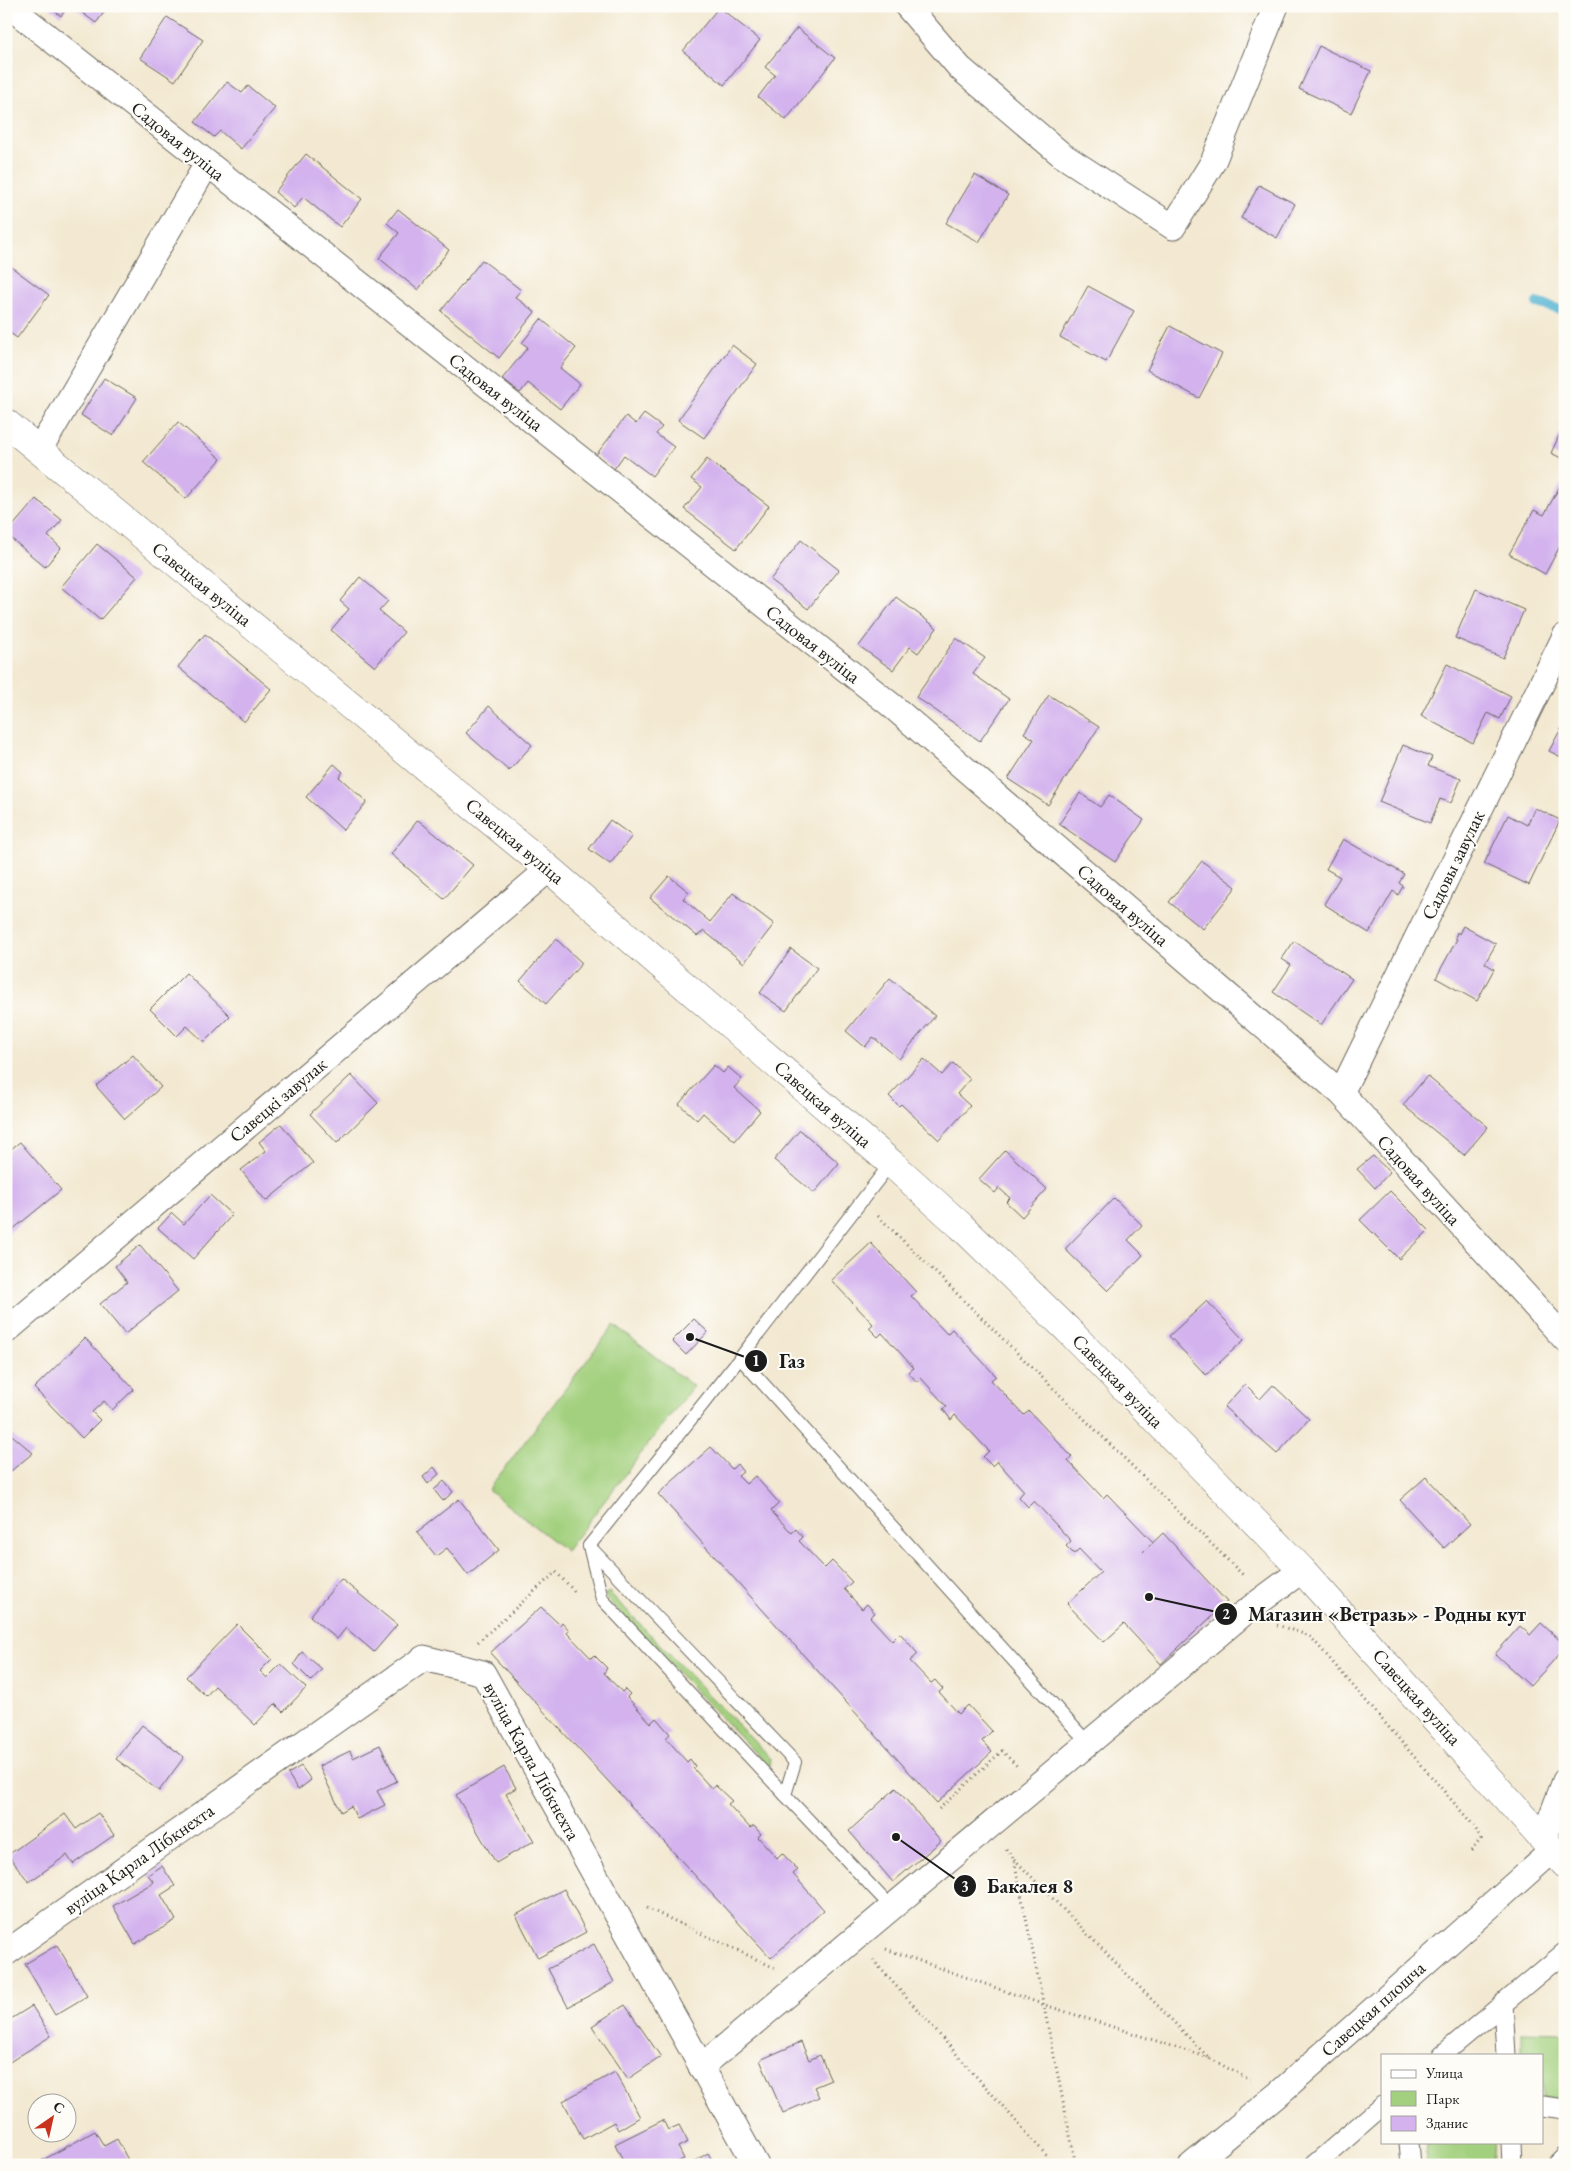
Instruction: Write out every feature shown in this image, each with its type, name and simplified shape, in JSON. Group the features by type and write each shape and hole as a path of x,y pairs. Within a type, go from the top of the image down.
{"street":[{"name":"Садовая вуліца","path":"10,6 891,705 1341,1094 1565,1339"},
{"path":"907,6 960,68 1062,155 1173,227 1213,162 1276,6"},
{"path":"38,450 207,164"},
{"name":"Савецкая вуліца","path":"6,424 549,869 891,1163 961,1226 1068,1330 1302,1570 1553,1851"},
{"name":"Садовы завулак","path":"1341,1094 1565,636"},
{"name":"Савецкі завулак","path":"6,1331 549,869"},
{"path":"701,2067 1244,1613 1302,1570"},
{"name":"вуліца Карла Лібкнехта","path":"6,1953 424,1658 483,1673 756,2165"},
{"path":"1553,1851 1565,1781"},
{"name":"Савецкая плошча","path":"1192,2165 1277,2095 1553,1851"},
{"path":"1443,2054 1565,1952"},
{"path":"1503,2003 1506,2054"},
{"path":"1544,2106 1565,2109"},
{"path":"1314,2165 1381,2107"},
{"path":"1409,2144 1410,2165"},
{"path":"1511,2144 1512,2165"},
{"path":"1556,2165 1565,2156"}],"lane":[{"path":"589,1546 740,1358 891,1163"},
{"path":"740,1358 1088,1744"},
{"path":"589,1546 795,1762 786,1795"},
{"path":"589,1546 602,1599 891,1908"}],"path":[{"path":"862,1200 1249,1581 1244,1613 1310,1636 1474,1826 1481,1839 1471,1851"},
{"path":"452,1665 556,1572"},
{"path":"939,1809 1002,1751 1038,1786"},
{"path":"987,1828 1014,1859 1209,2058"},
{"path":"1014,1859 1076,2165"},
{"path":"645,1907 783,1972"},
{"path":"854,1939 1042,2004 1209,2058 1277,2095"},
{"path":"854,1939 1055,2165"}],"green space":[{"path":"614,1325 693,1386 566,1551 488,1490"},
{"path":"609,1592 771,1759 770,1766 606,1598 605,1594"},
{"path":"1521,2032 1565,2033 1565,2098 1544,2097 1544,2054 1521,2054"},
{"path":"1427,2144 1494,2144 1492,2165 1425,2165"}],"building":[{"path":"48,6 68,6 61,16"},
{"path":"73,6 109,6 96,23"},
{"path":"1392,6 1406,6 1405,10"},
{"path":"719,7 760,40 724,85 683,51"},
{"path":"167,17 203,40 175,81 140,58"},
{"path":"797,28 835,58 786,120 758,97 775,75 765,67"},
{"path":"1319,46 1371,71 1351,113 1299,89"},
{"path":"227,82 242,93 248,86 275,108 241,149 220,131 214,137 195,122"},
{"path":"306,154 362,199 340,227 303,197 294,208 275,192"},
{"path":"975,175 1008,195 979,242 946,223"},
{"path":"1259,185 1295,204 1277,238 1241,218"},
{"path":"398,209 449,250 418,290 379,258 399,233 387,223"},
{"path":"482,260 521,290 515,297 535,312 499,358 441,311"},
{"path":"6,263 49,295 17,338 6,330"},
{"path":"1088,286 1134,311 1106,362 1060,337"},
{"path":"541,319 576,348 560,368 580,384 560,409 528,383 520,393 502,379 528,347 522,343"},
{"path":"1170,326 1222,354 1199,398 1147,370"},
{"path":"732,345 757,364 704,438 678,420"},
{"path":"104,378 137,398 113,436 81,415"},
{"path":"644,414 662,427 656,434 674,447 652,476 624,455 614,469 596,455 626,416 636,424"},
{"path":"178,422 221,459 186,499 143,462"},
{"path":"1565,423 1565,460 1551,453"},
{"path":"707,459 769,506 736,549 684,509 702,487 691,479"},
{"path":"1565,477 1565,537 1545,574 1509,554 1534,510 1544,515"},
{"path":"36,499 62,520 48,536 61,548 45,567 6,534"},
{"path":"801,540 839,570 808,609 770,580"},
{"path":"97,544 137,577 100,620 61,587"},
{"path":"360,577 388,601 379,611 404,632 375,667 331,630 349,609 340,601"},
{"path":"1476,589 1524,610 1503,658 1455,638"},
{"path":"896,597 937,628 918,653 910,647 893,670 859,646"},
{"path":"205,634 271,689 244,722 178,667"},
{"path":"956,638 985,658 973,674 1009,699 980,741 916,697"},
{"path":"1447,664 1511,696 1500,719 1488,713 1473,743 1421,716"},
{"path":"1049,695 1099,727 1048,805 1008,779 1034,739 1024,733"},
{"path":"489,706 532,745 509,771 466,733"},
{"path":"1565,721 1565,759 1549,751"},
{"path":"1403,745 1432,757 1428,766 1461,779 1451,803 1440,799 1430,823 1379,802"},
{"path":"334,764 343,772 339,777 367,802 343,830 306,797"},
{"path":"1080,793 1100,807 1109,795 1144,820 1115,862 1059,824"},
{"path":"1535,808 1560,820 1529,885 1484,864 1508,815 1527,825"},
{"path":"418,820 473,865 444,899 391,854"},
{"path":"610,820 632,836 610,864 589,849"},
{"path":"1343,839 1404,874 1399,883 1403,886 1398,895 1393,891 1369,933 1324,904 1340,877 1326,869"},
{"path":"1202,861 1236,887 1203,929 1169,902"},
{"path":"669,876 689,892 683,899 710,922 733,893 774,924 744,963 704,931 697,936 650,898"},
{"path":"1463,926 1496,944 1485,963 1494,969 1477,1001 1436,978 1457,939 1455,938 1457,932 1459,934"},
{"path":"556,939 582,963 546,1004 520,981"},
{"path":"1294,941 1352,979 1321,1025 1273,992 1291,965 1282,959"},
{"path":"791,949 817,968 786,1011 760,993"},
{"path":"186,973 230,1016 204,1042 187,1026 177,1036 150,1009"},
{"path":"890,978 935,1016 899,1059 873,1037 865,1047 846,1031"},
{"path":"133,1055 161,1087 125,1119 96,1086"},
{"path":"924,1059 942,1075 953,1063 970,1079 957,1094 970,1106 939,1140 901,1104 899,1106 889,1096"},
{"path":"714,1065 723,1073 728,1067 742,1079 734,1088 760,1111 735,1141 703,1113 697,1120 679,1104"},
{"path":"351,1075 378,1103 337,1143 310,1114"},
{"path":"1427,1076 1488,1127 1464,1155 1403,1105"},
{"path":"281,1124 313,1163 266,1201 241,1170 266,1151 259,1142"},
{"path":"800,1130 839,1163 814,1193 774,1160"},
{"path":"20,1142 61,1190 6,1235 6,1153"},
{"path":"1005,1150 1047,1189 1022,1217 1006,1202 1010,1198 999,1188 995,1193 979,1179"},
{"path":"1373,1156 1390,1172 1375,1188 1357,1169"},
{"path":"1390,1191 1429,1230 1399,1259 1360,1220"},
{"path":"210,1195 232,1215 193,1259 158,1228 172,1213 184,1224"},
{"path":"1114,1198 1142,1225 1128,1240 1143,1255 1108,1291 1065,1249"},
{"path":"871,1243 916,1292 911,1296 947,1334 952,1329 996,1376 991,1380 1024,1415 1029,1411 1072,1457 1068,1461 1103,1498 1107,1494 1153,1542 1143,1552 1163,1533 1227,1602 1161,1664 1124,1624 1104,1642 1067,1604 1101,1572 1079,1549 1074,1554 1066,1546 1071,1541 1034,1501 1028,1507 1019,1497 1024,1491 997,1461 992,1466 983,1457 989,1451 955,1415 951,1420 943,1409 947,1407 921,1378 917,1382 908,1372 914,1368 882,1333 878,1337 869,1328 873,1324 831,1280"},
{"path":"140,1245 178,1291 125,1334 100,1304 127,1282 115,1266"},
{"path":"1207,1301 1244,1340 1206,1375 1169,1336"},
{"path":"694,1319 708,1332 686,1355 672,1341"},
{"path":"85,1338 134,1389 112,1410 104,1401 92,1412 100,1420 82,1438 34,1388"},
{"path":"1245,1384 1260,1399 1273,1385 1309,1419 1277,1454 1224,1407"},
{"path":"6,1430 33,1453 6,1475"},
{"path":"711,1447 732,1469 737,1464 743,1472 738,1476 746,1484 755,1476 779,1503 771,1511 792,1533 796,1529 803,1537 799,1541 825,1568 832,1561 852,1582 844,1589 862,1609 867,1604 875,1613 870,1617 892,1641 900,1633 918,1654 910,1661 931,1683 935,1680 943,1689 939,1692 959,1714 968,1705 992,1731 982,1741 992,1752 937,1803 658,1494"},
{"path":"434,1467 439,1474 428,1484 423,1477"},
{"path":"1426,1477 1470,1524 1444,1548 1400,1500"},
{"path":"444,1481 453,1492 443,1501 434,1490"},
{"path":"459,1499 499,1550 468,1575 447,1548 436,1556 417,1532"},
{"path":"341,1579 397,1625 374,1652 346,1628 337,1639 310,1616"},
{"path":"541,1607 560,1625 562,1622 569,1630 567,1633 591,1658 594,1655 607,1668 604,1673 622,1692 625,1689 630,1694 627,1697 651,1723 656,1718 670,1734 666,1738 687,1762 690,1759 695,1766 693,1768 712,1789 715,1785 732,1801 728,1804 750,1828 754,1826 761,1834 758,1837 777,1858 782,1853 798,1870 793,1874 824,1910 771,1958 490,1653"},
{"path":"1541,1623 1565,1645 1565,1648 1530,1686 1495,1654 1520,1626 1530,1635"},
{"path":"237,1624 272,1659 260,1671 267,1678 281,1664 306,1688 283,1712 275,1704 255,1725 215,1686 206,1696 186,1677"},
{"path":"302,1652 322,1669 311,1681 294,1664"},
{"path":"142,1725 184,1757 159,1791 116,1759"},
{"path":"380,1745 397,1781 377,1791 385,1805 357,1819 351,1806 341,1812 319,1766 350,1751 353,1758"},
{"path":"301,1766 311,1780 298,1790 288,1774"},
{"path":"504,1767 516,1788 506,1794 534,1841 496,1863 456,1795"},
{"path":"896,1788 941,1841 893,1882 849,1831"},
{"path":"98,1813 114,1835 73,1864 67,1855 29,1882 8,1855 65,1814 76,1829"},
{"path":"162,1866 175,1886 161,1895 176,1920 135,1944 113,1906 154,1882 148,1875"},
{"path":"564,1889 586,1932 538,1958 516,1915"},
{"path":"594,1944 614,1982 568,2007 548,1969"},
{"path":"57,1945 87,1996 55,2015 25,1964"},
{"path":"625,2005 661,2057 628,2079 592,2026"},
{"path":"32,2006 51,2036 8,2063 6,2060 6,2022"},
{"path":"801,2042 809,2060 820,2055 831,2080 814,2087 819,2097 783,2113 760,2060"},
{"path":"615,2072 640,2117 618,2130 614,2122 583,2139 563,2101"},
{"path":"663,2120 668,2130 679,2125 688,2142 678,2147 684,2159 671,2165 625,2165 615,2144"},
{"path":"95,2131 104,2146 117,2139 129,2162 124,2165 34,2165 72,2144 78,2144 78,2140"},
{"path":"708,2153 715,2165 688,2165"}],"waterway":[{"path":"1537,303 1565,311"}],"place":[{"name":"Газ","path":"690,1337"},
{"name":"Магазин «Ветразь» - Родны кут","path":"1149,1597"},
{"name":"Бакалея 8","path":"896,1837"}]}
